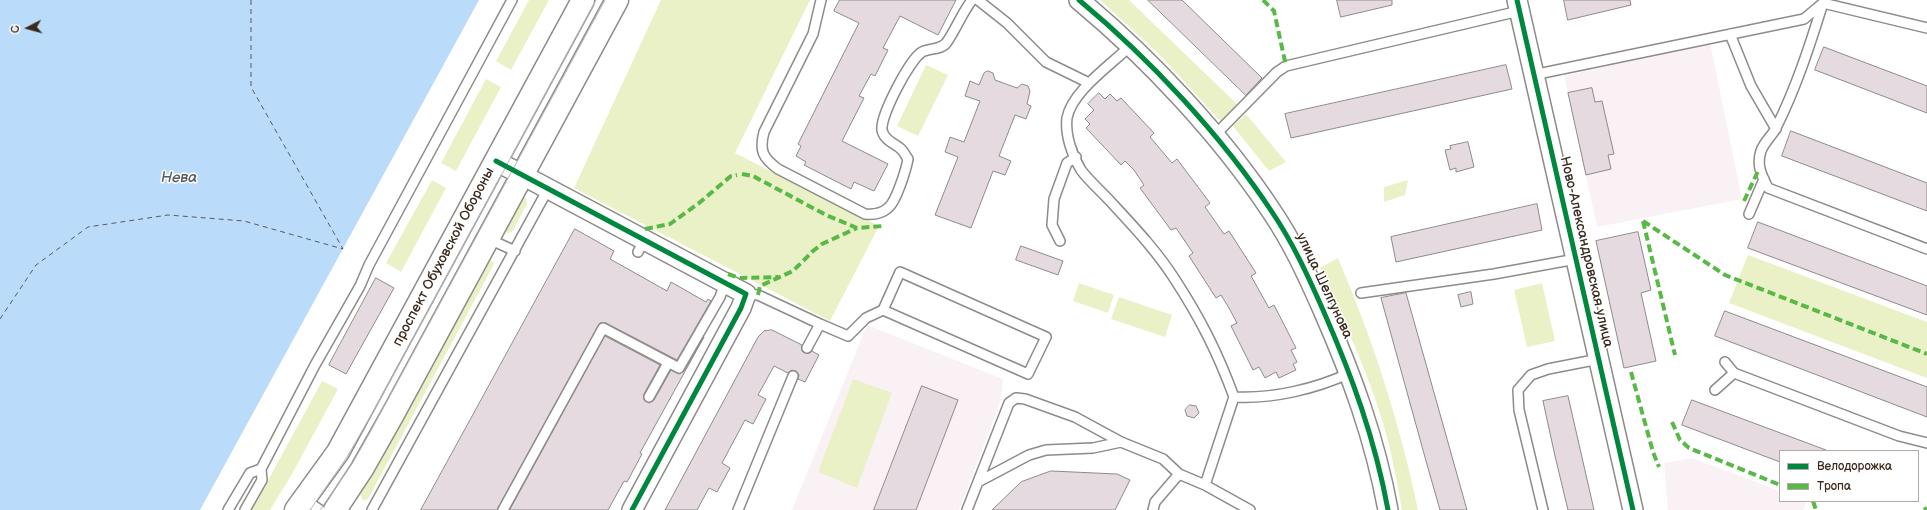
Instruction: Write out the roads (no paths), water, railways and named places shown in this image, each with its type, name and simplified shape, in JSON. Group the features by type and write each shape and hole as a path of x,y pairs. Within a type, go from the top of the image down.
{"main road":[{"name":"проспект Обуховской Обороны","path":"307,506 338,452 583,0"},
{"name":"проспект Обуховской Обороны","path":"335,510 362,469 617,0"}],"street":[{"name":"улица Шелгунова","path":"1079,0 1130,46 1157,73 1214,136 1260,194 1288,237 1304,267 1350,373 1368,422 1381,473 1388,510"},
{"name":"Ново-Александровская улица","path":"1518,5 1633,510"},
{"path":"496,161 548,189 641,246 725,283 746,294 741,308 632,510"}],"lane":[{"path":"245,510 262,480 261,469 315,365 360,286 369,265 512,0"},
{"path":"821,0 813,34 764,132 761,142 762,152 767,161 778,169 865,214 874,215 890,207 906,171 908,159 902,150 888,141 882,131 883,119 910,64 922,52 940,47 946,43 972,0"},
{"path":"978,0 1007,23 1046,62 1089,83"},
{"path":"1822,2 1927,28"},
{"path":"1533,75 1804,19 1822,2"},
{"path":"1822,2 1804,62 1776,129 1761,150 1758,169 1768,188 1927,249"},
{"path":"1214,136 1277,72 1286,66 1518,5"},
{"path":"1730,34 1751,86 1776,129"},
{"path":"1130,46 1089,83 1071,107 1068,117 1067,131 1070,146 1082,170 1137,230 1174,277 1203,325 1214,347 1234,397 1205,485"},
{"path":"1060,242 1052,225 1054,199 1067,163 1076,157"},
{"path":"1749,214 1764,179"},
{"path":"372,510 548,189"},
{"path":"488,239 515,251"},
{"path":"1361,293 1494,274 1576,259"},
{"path":"746,294 758,295 848,336 866,318 883,310 900,272 1046,337 1028,374 883,310"},
{"path":"503,510 603,328 679,368 720,297 725,283"},
{"path":"808,348 820,324"},
{"path":"1544,510 1519,410 1518,390 1531,375 1548,369 1599,359"},
{"path":"1725,362 1734,373 1899,436 1927,443"},
{"path":"649,397 668,363"},
{"path":"1234,397 1260,396 1322,385 1350,373"},
{"path":"1715,390 1734,373"},
{"path":"738,510 793,376"},
{"path":"967,510 1009,403 1016,398 1025,399 1075,417 1120,442 1163,459 1179,474 1205,485 1250,510"},
{"path":"978,482 1029,455 1046,450 1093,448 1120,442"},
{"path":"228,510 250,473 261,469"},
{"path":"1153,510 1155,502 1179,474"}],"water":[{"name":"Нева","path":"0,0 479,0 200,510 0,510"}],"tram line":[{"path":"310,510 347,457 377,405 596,0"},
{"path":"320,510 352,464 368,436 605,0"}]}
